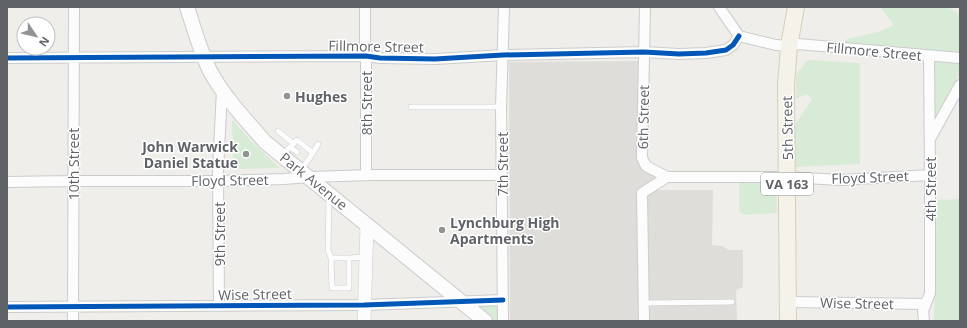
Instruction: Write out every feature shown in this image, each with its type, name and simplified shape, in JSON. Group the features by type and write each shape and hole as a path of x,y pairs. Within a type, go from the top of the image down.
{"main road":[{"name":"Park Avenue","path":"187,7 210,71 222,90 265,142 289,149 329,194 485,321"},
{"name":"5th Street","path":"788,321 786,85 789,46 796,7"}],"street":[{"name":"10th Street","path":"73,321 74,7"},
{"name":"8th Street","path":"365,7 366,175"},
{"name":"7th Street","path":"503,321 502,107 504,7"},
{"name":"6th Street","path":"645,7 642,158 646,166 666,176"},
{"path":"719,7 739,36"},
{"name":"Fillmore Street","path":"7,58 366,56 380,58 435,59 503,55 644,52 679,54 706,53 726,50 733,45 739,36 776,45 789,46 798,44 960,58"},
{"name":"4th Street","path":"924,321 923,310 930,293 929,56"},
{"path":"930,139 960,85"},
{"name":"9th Street","path":"219,306 218,170 222,90"},
{"name":"Floyd Street","path":"7,182 219,181 284,179 305,167 366,175 502,175"},
{"name":"Floyd Street","path":"666,176 787,177 841,180 930,175"},
{"path":"644,321 642,193 666,176"},
{"path":"364,321 366,225"},
{"name":"Wise Street","path":"7,307 364,305 503,300"},
{"name":"Wise Street","path":"788,302 926,304"}],"lane":[{"path":"412,107 502,107"},
{"path":"278,131 289,149 296,152"},
{"path":"289,149 297,140 313,153"},
{"path":"305,167 318,144"},
{"path":"329,194 328,250 331,258 332,288 349,288 348,258"},
{"path":"331,258 366,258"},
{"path":"644,303 732,302"}],"shaded area":[{"path":"639,61 640,161 655,176 657,190 713,190 712,245 722,246 729,250 743,250 743,287 736,290 737,321 510,321 509,62"}],"green space":[{"path":"880,7 947,7 960,14 960,52 880,46 839,46 847,39 878,32 894,25"},
{"path":"808,60 860,63 860,164 795,167 794,126 812,99 807,94 796,99 796,74"},
{"path":"935,61 960,61 960,73 935,120"},
{"path":"233,120 249,139 279,168 233,169"},
{"path":"739,180 776,182 777,213 744,215 739,211"},
{"path":"960,199 960,321 934,321 937,200"},
{"path":"477,303 497,304 497,319 494,320 477,306"}],"cycle path":[{"path":"7,58 366,56 380,58 435,59 503,55 644,52 679,54 706,53 726,50 733,45 739,36"},
{"path":"7,307 364,305 503,300"}],"place":[{"name":"Hughes","path":"287,96"},
{"name":"John Warwick Daniel Statue","path":"246,154"},
{"name":"Lynchburg High Apartments","path":"442,230"}]}
